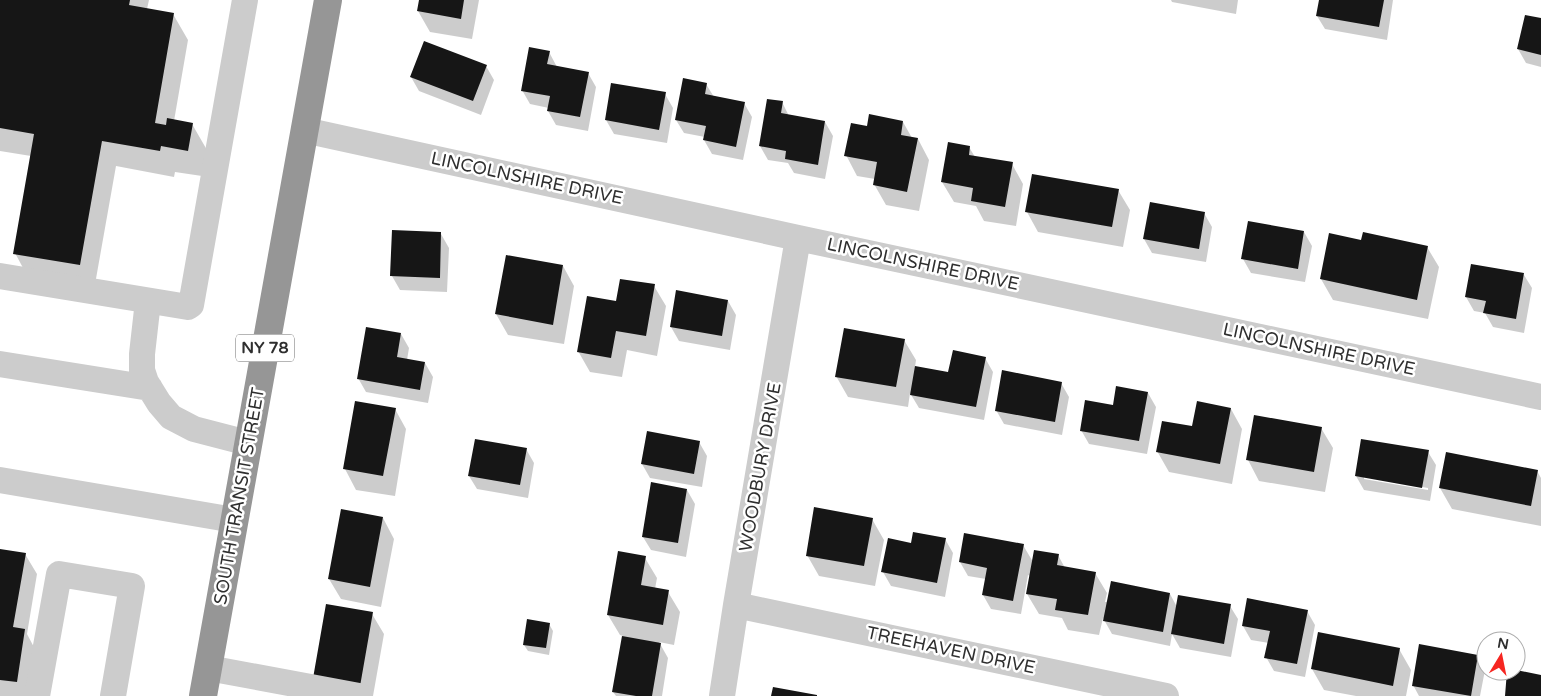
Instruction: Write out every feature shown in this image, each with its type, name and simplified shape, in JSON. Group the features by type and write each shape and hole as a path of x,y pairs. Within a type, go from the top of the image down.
{"highway":[{"name":"SOUTH TRANSIT STREET","path":"203,696 328,0"}],"street":[{"path":"0,276 188,307 191,305 245,0"},
{"name":"LINCOLNSHIRE DRIVE","path":"304,130 1541,397"},
{"name":"WOODBURY DRIVE","path":"722,696 798,238"},
{"path":"148,300 142,370 159,403 171,417 194,429 248,442"},
{"path":"0,364 150,388"},
{"path":"0,480 234,520"},
{"path":"37,696 59,574 132,586 113,696"},
{"name":"TREEHAVEN DRIVE","path":"736,605 1166,696"},
{"path":"208,668 359,696"}],"building":[{"path":"0,0 130,0 129,5 174,13 155,123 166,125 167,118 193,123 188,151 161,146 160,151 102,141 80,265 13,254 34,134 0,128"},
{"path":"419,0 464,0 461,19 417,11"},
{"path":"1319,0 1384,0 1379,27 1316,16"},
{"path":"1525,15 1541,18 1541,55 1517,49"},
{"path":"424,41 487,65 473,101 410,77"},
{"path":"529,47 550,51 547,64 589,72 580,117 547,111 550,96 521,91"},
{"path":"683,78 707,83 705,94 745,102 736,147 703,140 706,126 675,120"},
{"path":"611,83 666,92 659,130 605,120"},
{"path":"767,99 783,101 781,113 825,121 818,165 785,159 786,151 759,146"},
{"path":"869,114 903,121 901,135 918,138 907,192 873,185 877,162 844,156 851,123 867,126"},
{"path":"948,142 970,146 969,155 1013,162 1005,207 971,201 973,188 941,182"},
{"path":"1032,174 1119,189 1112,227 1025,212"},
{"path":"1150,202 1205,212 1199,249 1143,239"},
{"path":"1248,221 1304,231 1298,269 1241,259"},
{"path":"392,230 441,232 440,278 390,276"},
{"path":"1363,232 1428,246 1417,300 1320,279 1329,233 1361,240"},
{"path":"506,255 563,265 553,325 495,314"},
{"path":"1471,264 1524,273 1516,319 1483,313 1486,301 1465,297"},
{"path":"620,279 655,284 646,336 616,331 611,358 577,352 587,296 616,301"},
{"path":"676,290 728,300 722,336 670,327"},
{"path":"366,327 401,333 397,357 425,362 420,390 357,379"},
{"path":"844,328 905,339 896,387 835,377"},
{"path":"953,350 986,357 976,407 910,395 915,366 948,372"},
{"path":"1002,370 1062,382 1055,422 995,411"},
{"path":"1116,386 1148,392 1139,441 1080,431 1085,400 1113,405"},
{"path":"355,401 396,408 383,476 343,469"},
{"path":"1197,401 1231,408 1220,464 1156,452 1162,421 1192,426"},
{"path":"1254,415 1322,427 1314,472 1246,460"},
{"path":"647,431 700,441 694,474 641,464"},
{"path":"475,439 527,448 520,485 468,476"},
{"path":"1361,439 1429,450 1422,488 1355,476"},
{"path":"1446,452 1538,470 1531,506 1439,488"},
{"path":"651,482 687,489 678,543 642,537"},
{"path":"814,507 873,518 864,566 806,556"},
{"path":"341,509 383,517 370,587 328,579"},
{"path":"913,532 946,538 937,583 881,572 888,538 911,543"},
{"path":"964,533 1024,544 1013,601 982,595 987,568 959,562"},
{"path":"0,549 26,553 13,627 25,629 17,682 0,680"},
{"path":"1034,550 1059,554 1057,565 1096,572 1088,615 1055,610 1057,599 1026,594"},
{"path":"618,551 646,556 641,585 669,590 663,625 607,615"},
{"path":"1111,581 1170,593 1163,632 1103,621"},
{"path":"1178,595 1231,604 1224,644 1171,634"},
{"path":"1247,598 1308,610 1297,664 1264,658 1270,631 1242,626"},
{"path":"326,604 373,612 359,692 312,684"},
{"path":"527,619 550,623 546,648 523,645"},
{"path":"1318,632 1400,648 1393,686 1311,669"},
{"path":"622,636 661,643 652,696 636,696 612,692"},
{"path":"1419,644 1476,655 1471,696 1412,686"},
{"path":"1526,672 1541,675 1541,696 1505,696 1506,681 1526,681"},
{"path":"773,687 817,695 817,696 771,696"}]}
